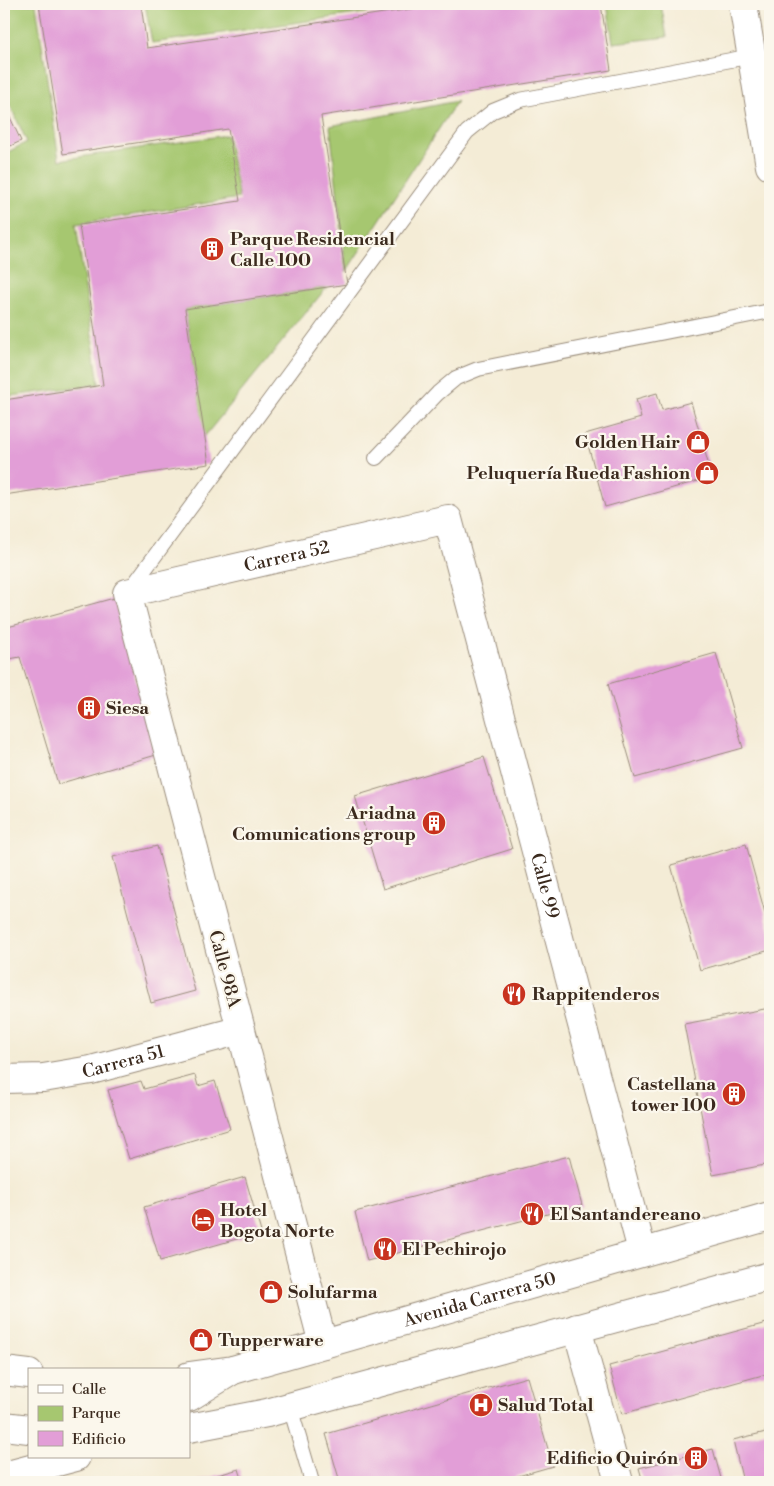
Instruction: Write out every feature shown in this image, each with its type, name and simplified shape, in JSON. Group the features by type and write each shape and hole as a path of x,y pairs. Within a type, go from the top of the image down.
{"street":[{"path":"743,4 770,166"},
{"name":"Carrera 52","path":"127,594 448,519"},
{"name":"Calle 99","path":"448,519 642,1251"},
{"name":"Calle 98A","path":"127,594 323,1344"},
{"name":"Carrera 51","path":"4,1079 43,1078 91,1070 241,1030"},
{"name":"Avenida Carrera 50","path":"190,1376 233,1370 468,1304 642,1251 770,1216"},
{"path":"190,1428 290,1407 770,1276"},
{"path":"576,1328 619,1482"},
{"path":"190,1396 233,1370"},
{"path":"4,1371 28,1374"},
{"path":"4,1426 28,1429"},
{"path":"4,1476 72,1458"}],"lane":[{"path":"127,594 467,132 493,111 520,100 752,56"},
{"path":"376,458 438,393 456,378 478,369 770,311"},
{"path":"290,1407 312,1482"}],"green space":[{"path":"4,4 36,4 59,160 227,135 239,198 76,224 99,384 4,397 4,154 27,142 4,92"},
{"path":"145,4 428,4 152,43"},
{"path":"607,4 661,4 667,37 613,43"},
{"path":"457,101 346,272 330,126"},
{"path":"327,287 204,437 185,309"}],"building":[{"name":"Parque Residencial Calle 100","path":"39,4 141,4 147,48 445,4 601,4 611,70 321,116 347,284 185,309 209,464 4,495 4,400 103,385 79,225 240,201 228,129 63,154"},
{"path":"4,104 21,141 4,149"},
{"path":"657,393 662,410 691,402 712,477 605,507 585,434 641,418 636,399"},
{"name":"Siesa","path":"114,598 156,755 58,784 20,657 4,660 4,628"},
{"path":"716,653 743,748 635,778 608,684"},
{"name":"Ariadna Comunications group","path":"484,757 512,849 383,889 355,796"},
{"path":"746,844 770,931 770,950 700,970 671,865"},
{"path":"157,846 195,991 151,1003 113,857"},
{"name":"Castellana tower 100","path":"770,1008 770,1164 713,1175 684,1024"},
{"path":"195,1075 198,1086 215,1081 230,1129 129,1159 108,1090 141,1081 144,1089"},
{"path":"569,1156 582,1205 367,1261 355,1212"},
{"name":"Hotel Bogota Norte","path":"245,1177 261,1232 160,1261 144,1207"},
{"path":"770,1322 770,1373 622,1414 609,1366"},
{"name":"Salud Total","path":"527,1377 553,1466 497,1482 340,1482 326,1434"},
{"path":"770,1431 770,1482 743,1482 733,1440"},
{"name":"Edificio Quirón","path":"713,1449 722,1482 643,1482 639,1468"},
{"path":"239,1469 243,1482 193,1482"}],"place":[{"name":"Parque Residencial Calle 100","path":"212,249"},
{"name":"Golden Hair","path":"698,442"},
{"name":"Peluquería Rueda Fashion","path":"707,473"},
{"name":"Siesa","path":"89,708"},
{"name":"Ariadna Comunications group","path":"434,823"},
{"name":"Rappitenderos","path":"514,994"},
{"name":"Castellana tower 100","path":"734,1094"},
{"name":"El Santandereano","path":"532,1214"},
{"name":"Hotel Bogota Norte","path":"203,1220"},
{"name":"El Pechirojo","path":"385,1249"},
{"name":"Solufarma","path":"271,1292"},
{"name":"Tupperware","path":"201,1340"},
{"name":"Salud Total","path":"481,1405"},
{"name":"Edificio Quirón","path":"696,1458"}]}
